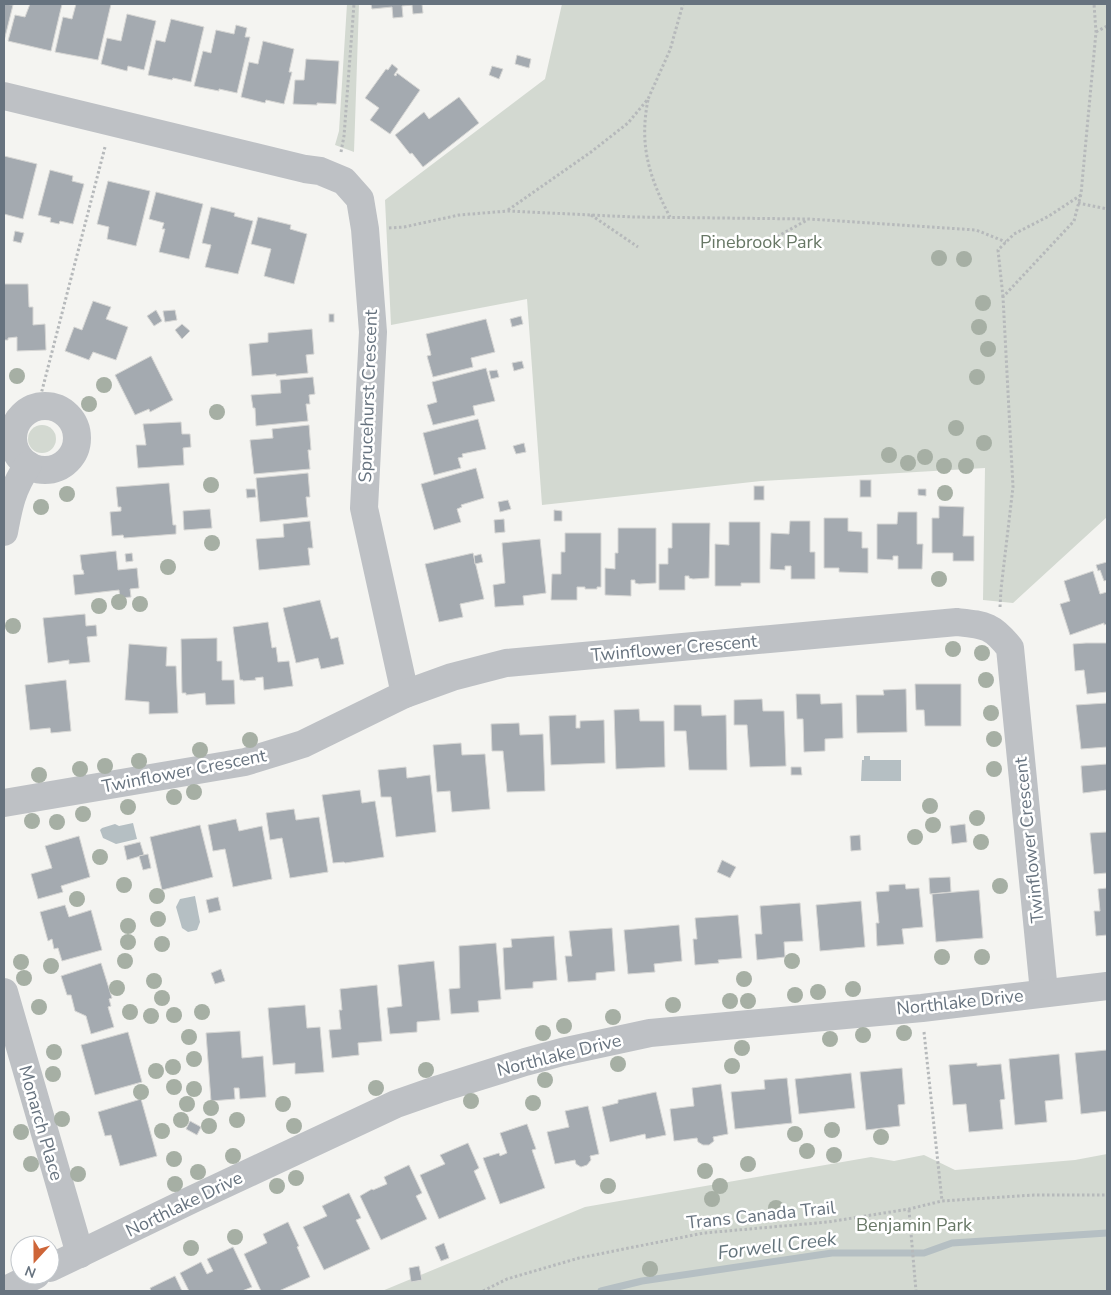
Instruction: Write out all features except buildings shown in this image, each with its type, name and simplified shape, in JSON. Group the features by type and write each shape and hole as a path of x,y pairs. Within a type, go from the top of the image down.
{"street":[{"name":"Sprucehurst Crescent","path":"4,96 305,169 320,171 344,181 360,199 365,229 373,332 364,508 405,694"},
{"path":"38,406 59,409 67,415 75,428 77,443 70,457 58,467 48,470 38,470 28,465 14,449 12,438 14,427 20,418 28,410 38,406"},
{"path":"4,532 12,494 19,478 28,465"},
{"name":"Twinflower Crescent","path":"4,803 246,762 303,744 405,694 452,677 506,663 957,622 983,624 999,634 1010,648 1044,992"},
{"name":"Northlake Drive","path":"60,1263 396,1104 448,1086 562,1052 650,1033 922,1008 1107,986"},
{"name":"Monarch Place","path":"4,992 80,1254"}],"path":[{"path":"337,178 344,136 354,4"},
{"path":"670,217 655,188 646,159 644,116 648,99 670,50 684,4"},
{"path":"1003,297 1074,221 1081,194 1096,32 1094,4"},
{"path":"1096,32 1107,26"},
{"path":"508,211 591,152 628,123 648,99"},
{"path":"38,406 112,122"},
{"path":"999,634 1001,589 1013,487 1003,297 998,250 1014,234 1049,216 1081,194"},
{"path":"1078,203 1107,208"},
{"path":"365,229 404,227 459,215 508,211 633,217 809,219 976,230 1006,242"},
{"path":"590,215 638,247"},
{"path":"764,244 809,219"},
{"path":"922,1008 942,1201"},
{"name":"Trans Canada Trail","path":"483,1291 507,1279 579,1258 704,1233 828,1222 909,1209 942,1201 1034,1195 1107,1196"},
{"path":"909,1209 916,1291"}],"green space":[{"path":"347,4 359,4 354,152 335,145 339,131"},
{"name":"Pinebrook Park","path":"562,4 1107,4 1107,517 1013,603 983,600 985,468 761,481 542,505 527,299 391,325 385,200 545,79"},
{"path":"42,425 52,429 56,439 52,449 42,453 32,449 28,439 32,429"},
{"name":"Benjamin Park","path":"1107,1154 1107,1291 382,1291 585,1207 871,1157 894,1161 924,1155 955,1170 1075,1160"}],"shaded area":[{"path":"864,756 870,756 870,760 901,760 901,781 861,781 862,760 864,760"},
{"path":"133,823 137,839 116,844 103,838 100,830 115,824 119,826"},
{"path":"195,896 200,922 197,930 188,932 182,928 176,907 180,899"}],"waterway":[{"name":"Forwell Creek","path":"601,1291 642,1281 832,1253 924,1253 952,1243 1107,1233"}]}
